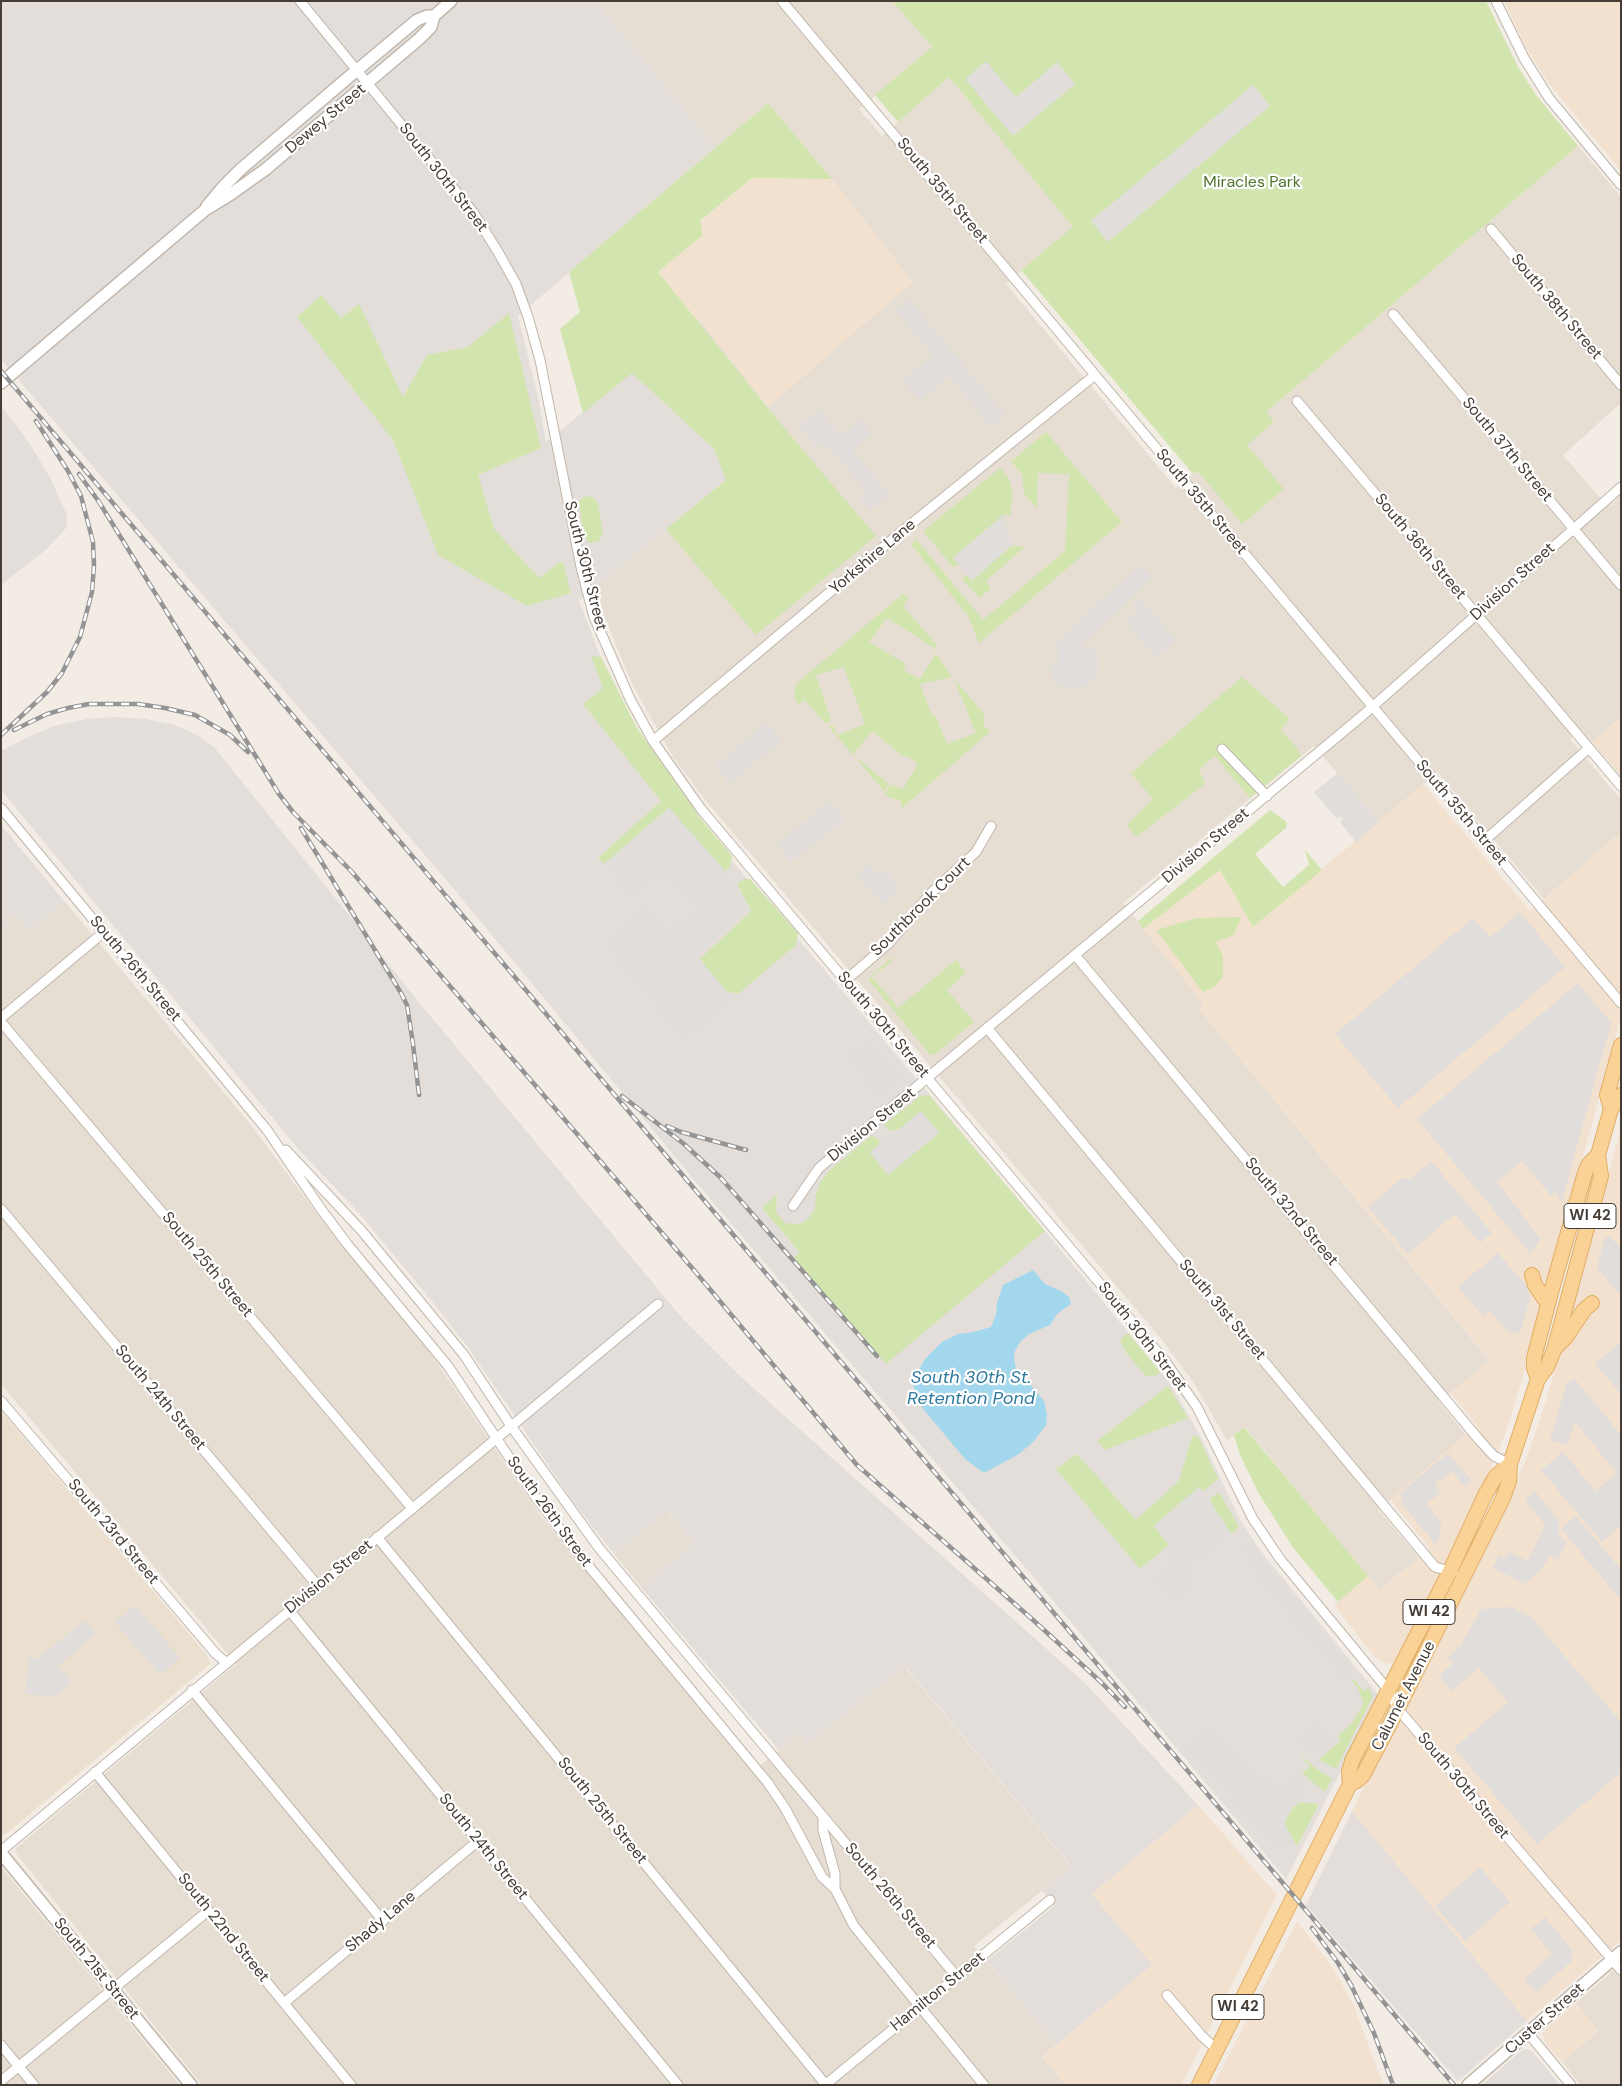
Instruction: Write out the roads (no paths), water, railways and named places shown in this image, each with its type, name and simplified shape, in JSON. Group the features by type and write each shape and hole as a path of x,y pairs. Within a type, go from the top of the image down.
{"main road":[{"name":"Calumet Avenue","path":"1611,1109 1608,1101 1608,1092 1621,1045"},
{"name":"Calumet Avenue","path":"1350,1784 1361,1778 1398,1709 1503,1498 1510,1464 1538,1379 1547,1367 1554,1350 1601,1176 1598,1155 1611,1109 1621,1095"},
{"name":"Calumet Avenue","path":"1538,1379 1534,1362 1548,1304 1585,1173 1589,1164 1598,1155"},
{"path":"1532,1275 1535,1286 1548,1304"},
{"path":"1556,1277 1572,1283"},
{"path":"1554,1350 1584,1310 1592,1303"},
{"name":"Calumet Avenue","path":"1198,2085 1350,1784 1350,1765 1450,1571 1491,1483 1510,1464"}],"street":[{"name":"South 30th Street","path":"300,1 473,212 516,284 528,317 540,360 579,558 594,617 630,699 653,741 701,808 1165,1361 1197,1407 1253,1519 1265,1539 1388,1691 1398,1709 1616,1956 1621,1970"},
{"name":"Dewey Street","path":"1,383 205,210 259,175 427,32 434,16 451,1"},
{"name":"South 35th Street","path":"782,1 1621,1003"},
{"path":"1496,1 1524,58 1549,98 1621,185"},
{"name":"Dewey Street","path":"205,210 223,187 241,169 356,70 417,20 424,16 434,16"},
{"name":"South 38th Street","path":"1490,229 1621,385"},
{"name":"South 37th Street","path":"1393,314 1621,585"},
{"name":"Yorkshire Lane","path":"653,741 906,528 1095,375"},
{"name":"South 36th Street","path":"1297,401 1621,786"},
{"name":"Division Street","path":"793,1206 819,1168 1372,707 1621,487"},
{"path":"1484,841 1589,748"},
{"path":"1222,749 1267,796"},
{"name":"South 26th Street","path":"1,808 267,1130 361,1230 464,1355 511,1426 599,1548 957,1977"},
{"name":"Southbrook Court","path":"845,981 889,943 933,891 976,852 991,826"},
{"path":"1,1020 104,932"},
{"name":"South 32nd Street","path":"1075,955 1481,1442 1494,1456 1510,1464"},
{"name":"South 25th Street","path":"1,1020 412,1508"},
{"name":"South 31st Street","path":"988,1029 1435,1568 1465,1575"},
{"name":"South 26th Street","path":"267,1130 348,1245 448,1366 537,1499 582,1558 768,1783 785,1808 822,1877 835,1889 854,1926 984,2085"},
{"name":"South 24th Street","path":"1,1209 318,1586"},
{"name":"Division Street","path":"1,1852 192,1690 658,1304"},
{"name":"South 23rd Street","path":"1,1401 216,1654 226,1662"},
{"name":"South 25th Street","path":"378,1537 826,2085"},
{"name":"South 24th Street","path":"289,1610 678,2085"},
{"path":"192,1690 383,1921"},
{"name":"South 22nd Street","path":"95,1772 351,2085"},
{"name":"South 26th Street","path":"823,1816 823,1830 835,1874 835,1889"},
{"name":"Shady Lane","path":"284,2003 478,1841"},
{"name":"South 21st Street","path":"1,1852 191,2085"},
{"name":"Hamilton Street","path":"826,2085 1050,1900"},
{"path":"1,2081 208,1911"},
{"name":"Custer Street","path":"1468,2085 1616,1956"},
{"path":"1167,1995 1201,2035 1216,2049"},
{"path":"1528,2033 1571,2085"},
{"path":"1,2045 34,2085"}],"water":[{"name":"South 30th St. Retention Pond","path":"1033,1270 1045,1284 1069,1297 1071,1304 1057,1314 1050,1325 1029,1334 1020,1342 1014,1353 1015,1366 1044,1401 1047,1415 1046,1425 1034,1441 1019,1454 984,1473 965,1459 920,1405 912,1382 925,1359 942,1342 958,1334 991,1327 996,1315 997,1303 1003,1285"}],"railway":[{"path":"1,371 1454,2085"},
{"path":"1,735 47,692 62,673 80,637 92,592 93,542 81,496 68,471 36,421"},
{"path":"79,474 99,502 279,794 293,812 352,872 693,1269 857,1465 1032,1619 1102,1683 1125,1707"},
{"path":"14,730 47,714 68,708 89,704 138,704 195,715 230,735 248,752"},
{"path":"301,828 407,1005 419,1095"},
{"path":"622,1096 684,1144 720,1177 877,1356"},
{"path":"667,1126 681,1132 746,1150"},
{"path":"1312,1928 1338,1963 1351,1985 1374,2033 1393,2085"}],"park label":[{"name":"Miracles Park","path":"1252,183"}]}
